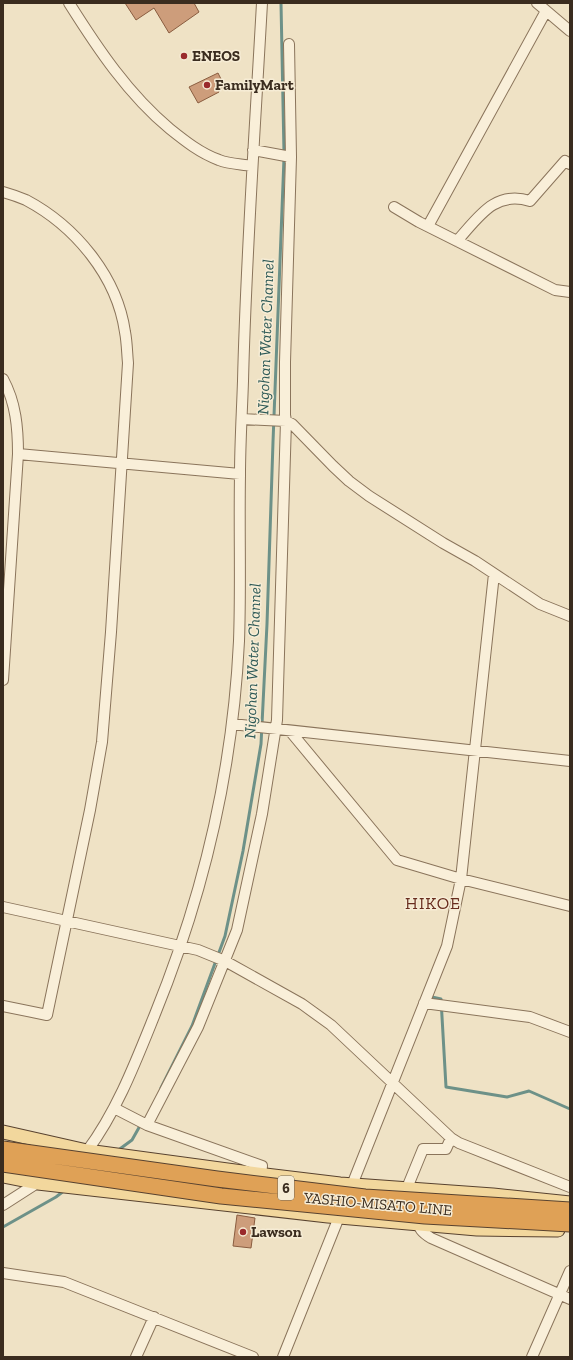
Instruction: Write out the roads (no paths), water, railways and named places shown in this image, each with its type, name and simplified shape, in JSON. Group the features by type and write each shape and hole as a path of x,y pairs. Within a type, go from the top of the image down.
{"highway":[{"name":"6","path":"3,1149 209,1178 365,1197 568,1204"},
{"name":"6","path":"3,1164 221,1196 424,1216 570,1224"}],"main road":[{"name":"YASHIO-MISATO LINE","path":"3,1132 87,1151 259,1174 352,1185 410,1188 568,1204"},
{"name":"YASHIO-MISATO LINE","path":"3,1176 38,1183 339,1217 511,1230 570,1231"},
{"path":"545,1230 570,1234"}],"street":[{"path":"69,3 109,64 131,92 154,116 191,146 208,155 220,161 252,166"},
{"path":"3,1205 87,1151 96,1140 114,1108 148,1032 180,946 209,850 220,801 232,724 239,642 240,474 245,314 262,3"},
{"path":"536,3 570,31"},
{"path":"428,226 546,11"},
{"path":"147,1125 198,1027 239,923 262,814 276,729 286,421 285,362 291,157 289,44"},
{"path":"253,150 291,157"},
{"path":"457,241 488,208 498,201 523,199 530,201 565,161 570,164"},
{"path":"3,192 25,200 57,220 82,244 103,272 121,312 125,332 128,363 111,632 102,742 90,810 47,1015 3,1006"},
{"path":"394,207 457,241 555,290 570,292"},
{"path":"3,379 15,408 18,428 18,454 3,680"},
{"path":"242,419 286,421 292,424 333,466 368,496 540,604 570,616"},
{"path":"18,454 240,474"},
{"path":"283,1357 447,946 461,879 494,574"},
{"path":"232,724 570,761"},
{"path":"290,731 397,860 461,879 570,906"},
{"path":"3,907 180,946 203,952 225,961 317,1013 451,1138 459,1143 570,1187"},
{"path":"424,1003 530,1017 570,1032"},
{"path":"114,1108 147,1125 262,1166 259,1174 252,1177 248,1181 246,1199 250,1204 257,1208"},
{"path":"451,1138 446,1149 423,1148 410,1188 417,1192 419,1196 418,1224 422,1232 431,1238 570,1299"},
{"path":"532,1357 570,1271"},
{"path":"3,1272 64,1282 253,1357"},
{"path":"136,1357 154,1318"}],"waterway":[{"name":"Nigohan Water Channel","path":"281,3 284,153"},
{"name":"Nigohan Water Channel","path":"161,1088 192,1026 225,936 243,851 261,744 267,624 284,158"},
{"path":"432,995 432,997 441,999 446,1087 507,1097 529,1091 570,1109"},
{"name":"Nigohan Water Channel","path":"117,1151 132,1140 141,1124"},
{"name":"Nigohan Water Channel","path":"3,1227 56,1197 65,1190"}],"place":[{"name":"ENEOS","path":"184,56"},
{"name":"FamilyMart","path":"207,85"},
{"name":"Lawson","path":"243,1232"}],"district":[{"name":"HIKOE","path":"433,903"}]}
